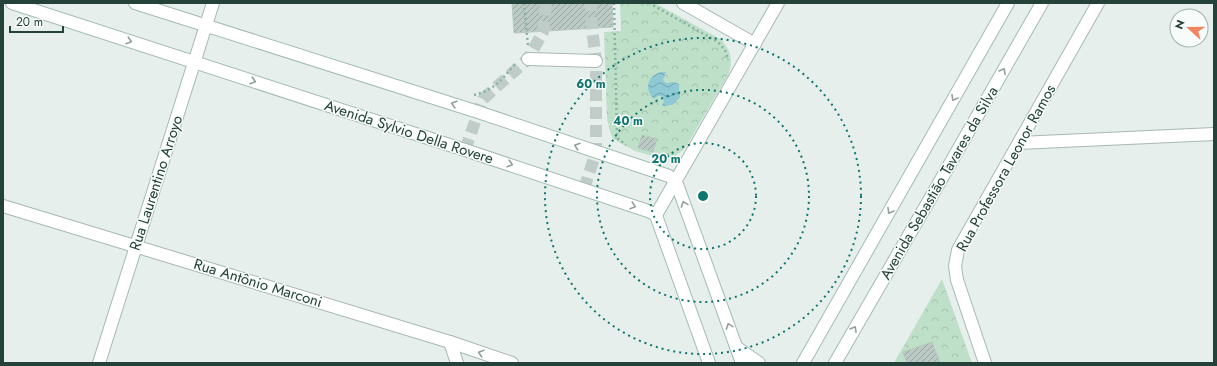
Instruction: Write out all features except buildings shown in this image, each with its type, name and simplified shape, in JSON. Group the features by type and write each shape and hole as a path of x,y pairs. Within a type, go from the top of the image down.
{"main road":[{"name":"Avenida Sylvio Della Rovere","path":"12,3 488,157 648,211 656,216"},
{"path":"135,3 478,112 663,173 675,181 742,363"},
{"name":"Rua Laurentino Arroyo","path":"99,363 213,3"},
{"path":"683,3 755,44"},
{"path":"709,363 656,216 778,3"},
{"name":"Avenida Sebastião Tavares da Silva","path":"805,359 1008,3"},
{"name":"Avenida Sebastião Tavares da Silva","path":"835,363 1042,3"},
{"name":"Rua Professora Leonor Ramos","path":"985,363 957,280 955,266 958,250 1098,3"},
{"path":"528,59 596,61"},
{"path":"1019,143 1214,134"},
{"name":"Rua Antônio Marconi","path":"3,206 450,342 512,363"},
{"path":"450,342 457,363"},
{"path":"736,347 759,363"},
{"path":"795,363 805,359"}],"path":[{"path":"614,3 617,135 618,138 626,145 631,147"},
{"path":"649,3 718,42 725,50 728,63"},
{"path":"656,155 668,155 678,150"}],"green space":[{"path":"620,3 655,3 720,39 729,51 731,65 728,75 687,145 675,156 663,159 635,151 618,142 613,138 610,132 607,118 604,32 621,31"},
{"path":"942,279 972,363 894,363"}],"water":[{"path":"661,72 666,72 663,80 666,83 674,82 679,84 680,97 670,105 662,106 664,101 661,96 654,99 649,91 648,83 653,76"}],"tunnel":[{"path":"465,150 483,99 528,59 543,32 546,3"},
{"path":"584,189 596,152 596,61 591,3"}]}
